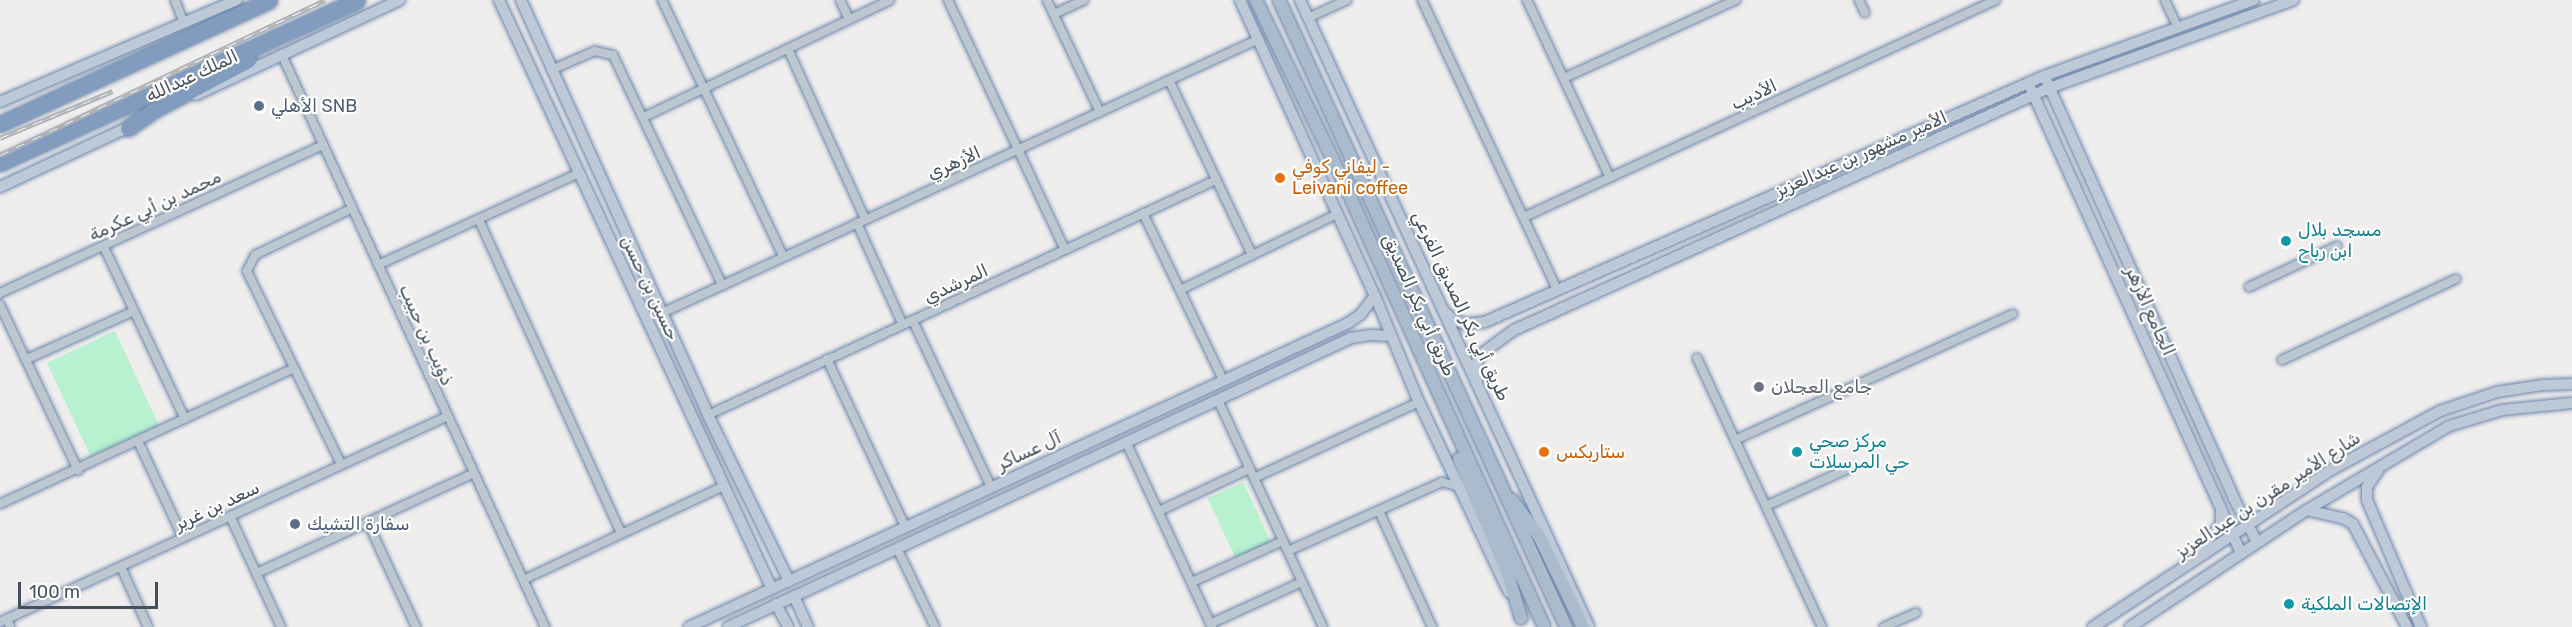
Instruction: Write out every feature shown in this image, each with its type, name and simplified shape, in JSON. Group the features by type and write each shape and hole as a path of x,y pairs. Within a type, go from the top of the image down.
{"highway":[{"name":"الملك عبدالله","path":"0,124 269,0"},
{"name":"الملك عبدالله","path":"0,163 357,0"},
{"path":"128,128 152,111 275,46 323,16"}],"main road":[{"name":"طريق أبي بكر الصديق","path":"1256,0 1342,179 1544,627"},
{"name":"طريق أبي بكر الصديق","path":"1279,0 1566,627"},
{"path":"1459,440 1459,460 1508,574 1523,622"},
{"path":"1506,494 1525,514 1539,536 1582,627"}],"street":[{"path":"175,0 184,23"},
{"path":"0,102 237,0"},
{"name":"الملك عبدالله","path":"0,187 400,0"},
{"name":"حسين بن حسن","path":"499,0 772,589"},
{"name":"حسين بن حسن","path":"521,0 708,415 754,514 789,581"},
{"path":"840,0 849,19"},
{"path":"644,117 890,0"},
{"path":"948,0 1065,250"},
{"path":"1047,0 1100,112"},
{"path":"1054,14 1084,0"},
{"path":"1240,0 1375,296 1419,402 1523,622"},
{"name":"طريق أبي بكر الصديق الفرعي","path":"1300,0 1589,627"},
{"path":"1308,18 1347,0"},
{"path":"1422,0 1558,291"},
{"path":"1527,0 1610,178"},
{"path":"1564,78 1736,0"},
{"path":"1859,0 1865,13"},
{"name":"الأديب","path":"1524,217 1996,0"},
{"path":"2165,0 2177,26"},
{"name":"الأمير مشهور بن عبدالعزيز","path":"1442,309 1452,318 1465,324 1479,324 2044,76 2254,0"},
{"name":"الأمير مشهور بن عبدالعزيز","path":"1478,383 1477,362 1481,354 1500,338 1784,206 2049,88 2294,0"},
{"path":"665,1 703,89 783,256"},
{"name":"الأزهري","path":"663,315 783,256 1259,39"},
{"path":"788,50 865,219"},
{"path":"536,76 595,51 613,55 722,285"},
{"name":"ذؤيب بن حبيب","path":"282,55 472,474 545,627"},
{"name":"الجامع الأزهر","path":"2044,76 2223,473 2257,542"},
{"path":"1169,80 1252,255"},
{"name":"الجامع الأزهر","path":"2029,83 2221,504 2241,553"},
{"name":"محمد بن أبي عكرمة","path":"0,293 323,145"},
{"path":"378,265 579,173"},
{"name":"المرشدي","path":"708,415 902,323 913,321 1216,180"},
{"path":"341,464 247,271 255,255 351,209"},
{"path":"1143,213 1223,380"},
{"path":"1180,290 1337,214"},
{"path":"480,220 621,533"},
{"path":"856,223 902,323"},
{"path":"2250,287 2337,246"},
{"path":"104,247 185,419"},
{"path":"2282,360 2456,279"},
{"name":"آل عساكر","path":"689,627 1348,323 1360,315 1375,296"},
{"path":"0,305 78,470"},
{"path":"27,359 134,311"},
{"path":"2134,317 2149,311"},
{"path":"1735,440 2013,314"},
{"path":"648,324 663,315"},
{"path":"1492,319 1490,330 1494,336 1500,338"},
{"path":"913,321 991,487"},
{"path":"1348,323 1356,326 1357,333 1351,338"},
{"name":"آل عساكر","path":"728,627 1127,444 1351,338 1371,335 1391,336"},
{"path":"1697,358 1822,627"},
{"path":"827,359 905,526"},
{"path":"0,504 78,470 294,368"},
{"name":"شارع الأمير مقرن بن عبدالعزيز","path":"2093,627 2331,470 2440,411 2497,392 2542,385 2572,384"},
{"path":"1218,400 1323,627"},
{"path":"1254,478 1419,402"},
{"name":"شارع الأمير مقرن بن عبدالعزيز","path":"2130,627 2307,510 2449,426 2513,408 2572,403"},
{"path":"1168,405 1176,420"},
{"name":"سعد بن غرير","path":"6,623 120,567 446,417"},
{"path":"138,441 183,538"},
{"path":"1127,444 1212,625 1302,582"},
{"path":"1442,482 1449,464"},
{"path":"1766,506 1852,467"},
{"path":"2379,468 2367,488 2367,500 2421,627"},
{"path":"1159,511 1249,469"},
{"path":"2209,480 2223,473"},
{"path":"257,573 472,474"},
{"path":"1288,551 1442,482 1459,487"},
{"path":"523,580 724,486"},
{"path":"2189,565 2221,525 2221,504"},
{"path":"2307,510 2343,518 2353,524 2407,627"},
{"path":"1379,511 1432,627"},
{"path":"740,521 754,514"},
{"path":"230,516 281,627"},
{"path":"368,523 416,627"},
{"path":"1192,582 1283,541"},
{"path":"897,548 935,627"},
{"path":"759,560 767,567 774,564 774,552"},
{"path":"120,567 148,627"},
{"path":"794,596 808,627"},
{"path":"776,604 788,627"},
{"path":"1884,627 1916,613"}],"green space":[{"path":"115,331 159,425 91,457 47,363"},
{"path":"1243,482 1271,543 1236,559 1208,498"}],"railway":[{"path":"0,155 325,0"},
{"path":"0,138 113,91"}],"place":[{"name":"الأهلي SNB","path":"259,106"},
{"name":"ليفاني كوفي - Leivani coffee","path":"1280,178"},
{"name":"مسجد بلال ابن رباح","path":"2286,241"},
{"name":"جامع العجلان","path":"1759,387"},
{"name":"ستاربكس","path":"1544,452"},
{"name":"مركز صحي حي المرسلات","path":"1797,452"},
{"name":"سفارة التشيك","path":"295,524"},
{"name":"الإتصالات الملكية","path":"2289,604"}]}
